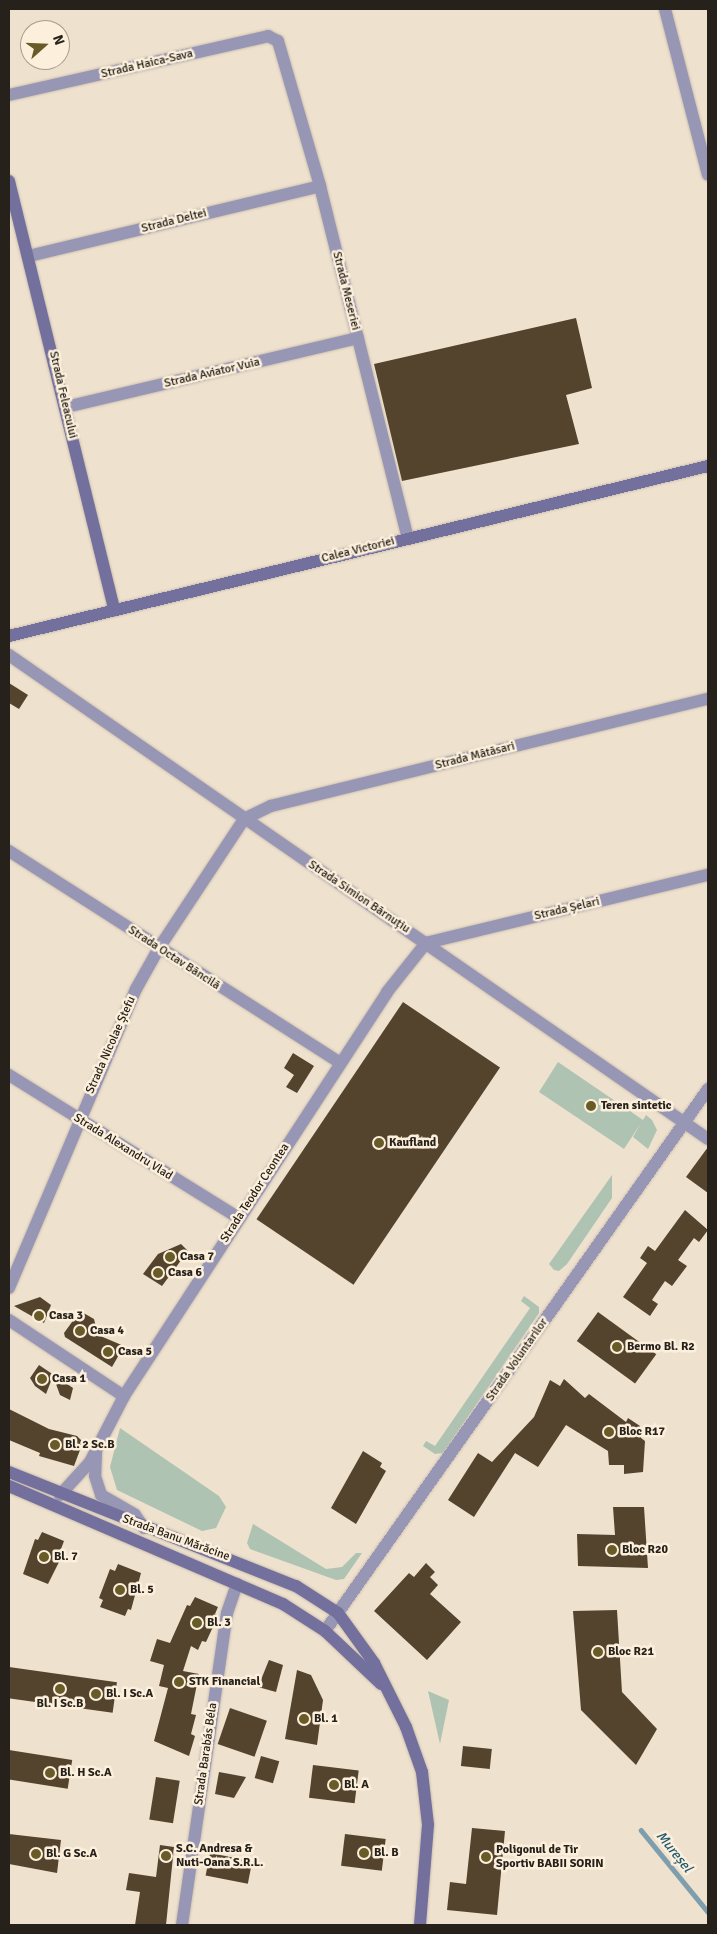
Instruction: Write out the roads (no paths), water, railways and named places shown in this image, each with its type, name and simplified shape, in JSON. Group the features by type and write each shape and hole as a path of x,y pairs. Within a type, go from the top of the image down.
{"main road":[{"name":"Strada Feleacului","path":"9,181 66,407 114,610"},
{"name":"Calea Victoriei","path":"9,636 708,466"},
{"name":"Strada Banu Mărăcine","path":"9,1472 144,1528 296,1586 338,1613 363,1644 383,1686"},
{"name":"Strada Banu Mărăcine","path":"9,1486 283,1604 325,1631 383,1686"},
{"path":"383,1686 406,1727 426,1796 428,1825 420,1925"}],"street":[{"path":"666,9 708,174"},
{"name":"Strada Haica-Sava","path":"9,95 268,36 282,45"},
{"name":"Strada Meseriei","path":"282,45 320,186 408,538"},
{"name":"Strada Deltei","path":"29,256 320,186"},
{"name":"Strada Aviator Vuia","path":"66,407 358,338"},
{"name":"Strada Simion Bărnuțiu","path":"9,655 708,1139"},
{"name":"Strada Mătăsari","path":"244,818 271,806 708,699"},
{"name":"Strada Nicolae Ștefu","path":"9,1288 111,1042 158,948 244,818"},
{"name":"Strada Octav Băncilă","path":"9,851 340,1063"},
{"name":"Strada Șelari","path":"426,943 708,875"},
{"name":"Strada Teodor Ceontea","path":"60,1494 96,1451 124,1396 239,1218 408,962 426,943"},
{"name":"Strada Alexandru Vlad","path":"9,1075 239,1218"},
{"name":"Strada Voluntarilor","path":"325,1631 683,1121 708,1089"},
{"path":"9,1320 124,1396"},
{"name":"Strada Teodor Ceontea","path":"96,1451 95,1476 101,1495 134,1515 144,1528"},
{"name":"Strada Barabás Béla","path":"182,1925 227,1613 237,1584"}],"waterway":[{"name":"Mureșel","path":"641,1830 708,1912"}],"place":[{"name":"Teren sintetic","path":"591,1106"},
{"name":"Kaufland","path":"379,1143"},
{"name":"Casa 7","path":"170,1257"},
{"name":"Casa 6","path":"158,1273"},
{"name":"Casa 3","path":"39,1316"},
{"name":"Casa 4","path":"80,1331"},
{"name":"Bermo Bl. R2","path":"617,1347"},
{"name":"Casa 5","path":"108,1352"},
{"name":"Casa 1","path":"42,1379"},
{"name":"Bloc R17","path":"609,1432"},
{"name":"Bl. 2 Sc.B","path":"55,1445"},
{"name":"Bloc R20","path":"612,1550"},
{"name":"Bl. 7","path":"44,1557"},
{"name":"Bl. 5","path":"120,1590"},
{"name":"Bl. 3","path":"197,1623"},
{"name":"Bloc R21","path":"598,1652"},
{"name":"STK Financial","path":"179,1682"},
{"name":"Bl. I Sc.B","path":"60,1689"},
{"name":"Bl. I Sc.A","path":"96,1694"},
{"name":"Bl. 1","path":"304,1719"},
{"name":"Bl. H Sc.A","path":"50,1773"},
{"name":"Bl. A","path":"334,1785"},
{"name":"Bl. B","path":"364,1853"},
{"name":"Bl. G Sc.A","path":"36,1854"},
{"name":"S.C. Andresa & Nuti-Oana S.R.L.","path":"166,1856"},
{"name":"Poligonul de Tir Sportiv BABII SORIN","path":"486,1857"}]}
